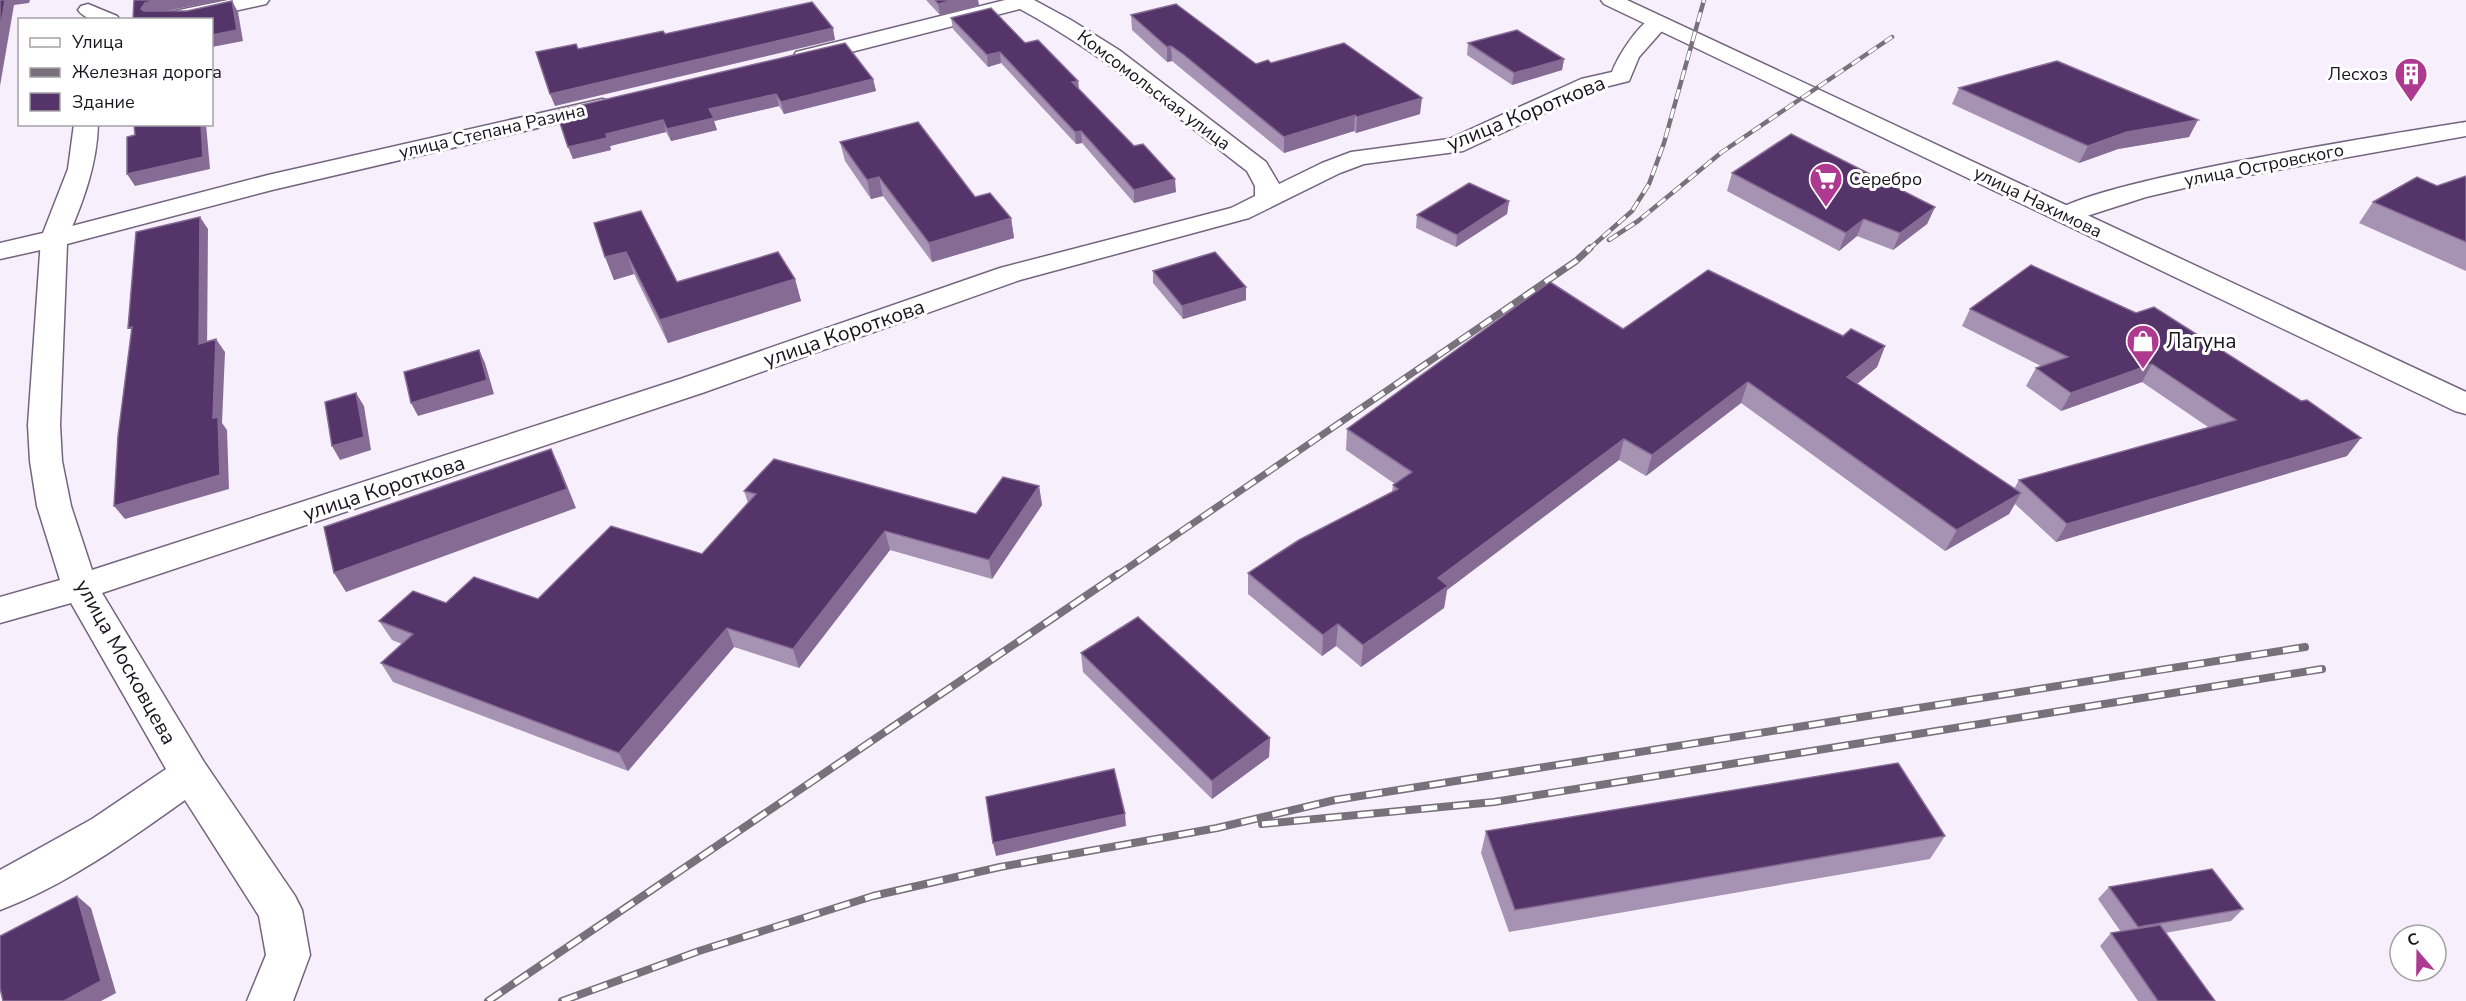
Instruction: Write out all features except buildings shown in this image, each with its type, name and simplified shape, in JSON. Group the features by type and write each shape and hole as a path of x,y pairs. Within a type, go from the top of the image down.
{"street":[{"path":"166,18 259,0"},
{"name":"улица Нахимова","path":"1611,0 2466,404"},
{"path":"783,62 981,14 1019,1"},
{"name":"Комсомольская улица","path":"1019,1 1064,24 1111,55 1257,167 1268,186 1267,198"},
{"path":"88,10 106,18"},
{"name":"улица Короткова","path":"0,610 80,587 694,385 1010,274 1240,213 1331,168 1359,158 1454,146 1589,84 1621,76 1629,55 1659,23"},
{"name":"улица Степана Разина","path":"0,251 268,183 620,101"},
{"name":"улица Московцева","path":"86,126 81,169 72,198 54,239 44,425 46,461 54,506 80,587 190,774 280,910 288,955 272,998"},
{"name":"улица Островского","path":"2065,215 2110,197 2210,174 2353,147 2466,129"},
{"path":"0,891 107,832 190,774"}],"railway":[{"path":"1588,250 1632,211 1649,184 1664,143 1704,0"},
{"path":"1609,240 1638,221 1722,152 1892,37"},
{"path":"1116,576 1576,261 1590,248"},
{"path":"488,1001 1118,574"},
{"path":"562,1001 699,951 873,896 1000,867 1217,828 1335,800 2305,647"},
{"path":"1262,824 1494,802 2322,669"}],"place":[{"name":"Лесхоз","path":"2411,103"},
{"name":"Серебро","path":"1826,208"},
{"name":"Лагуна","path":"2143,370"}]}
